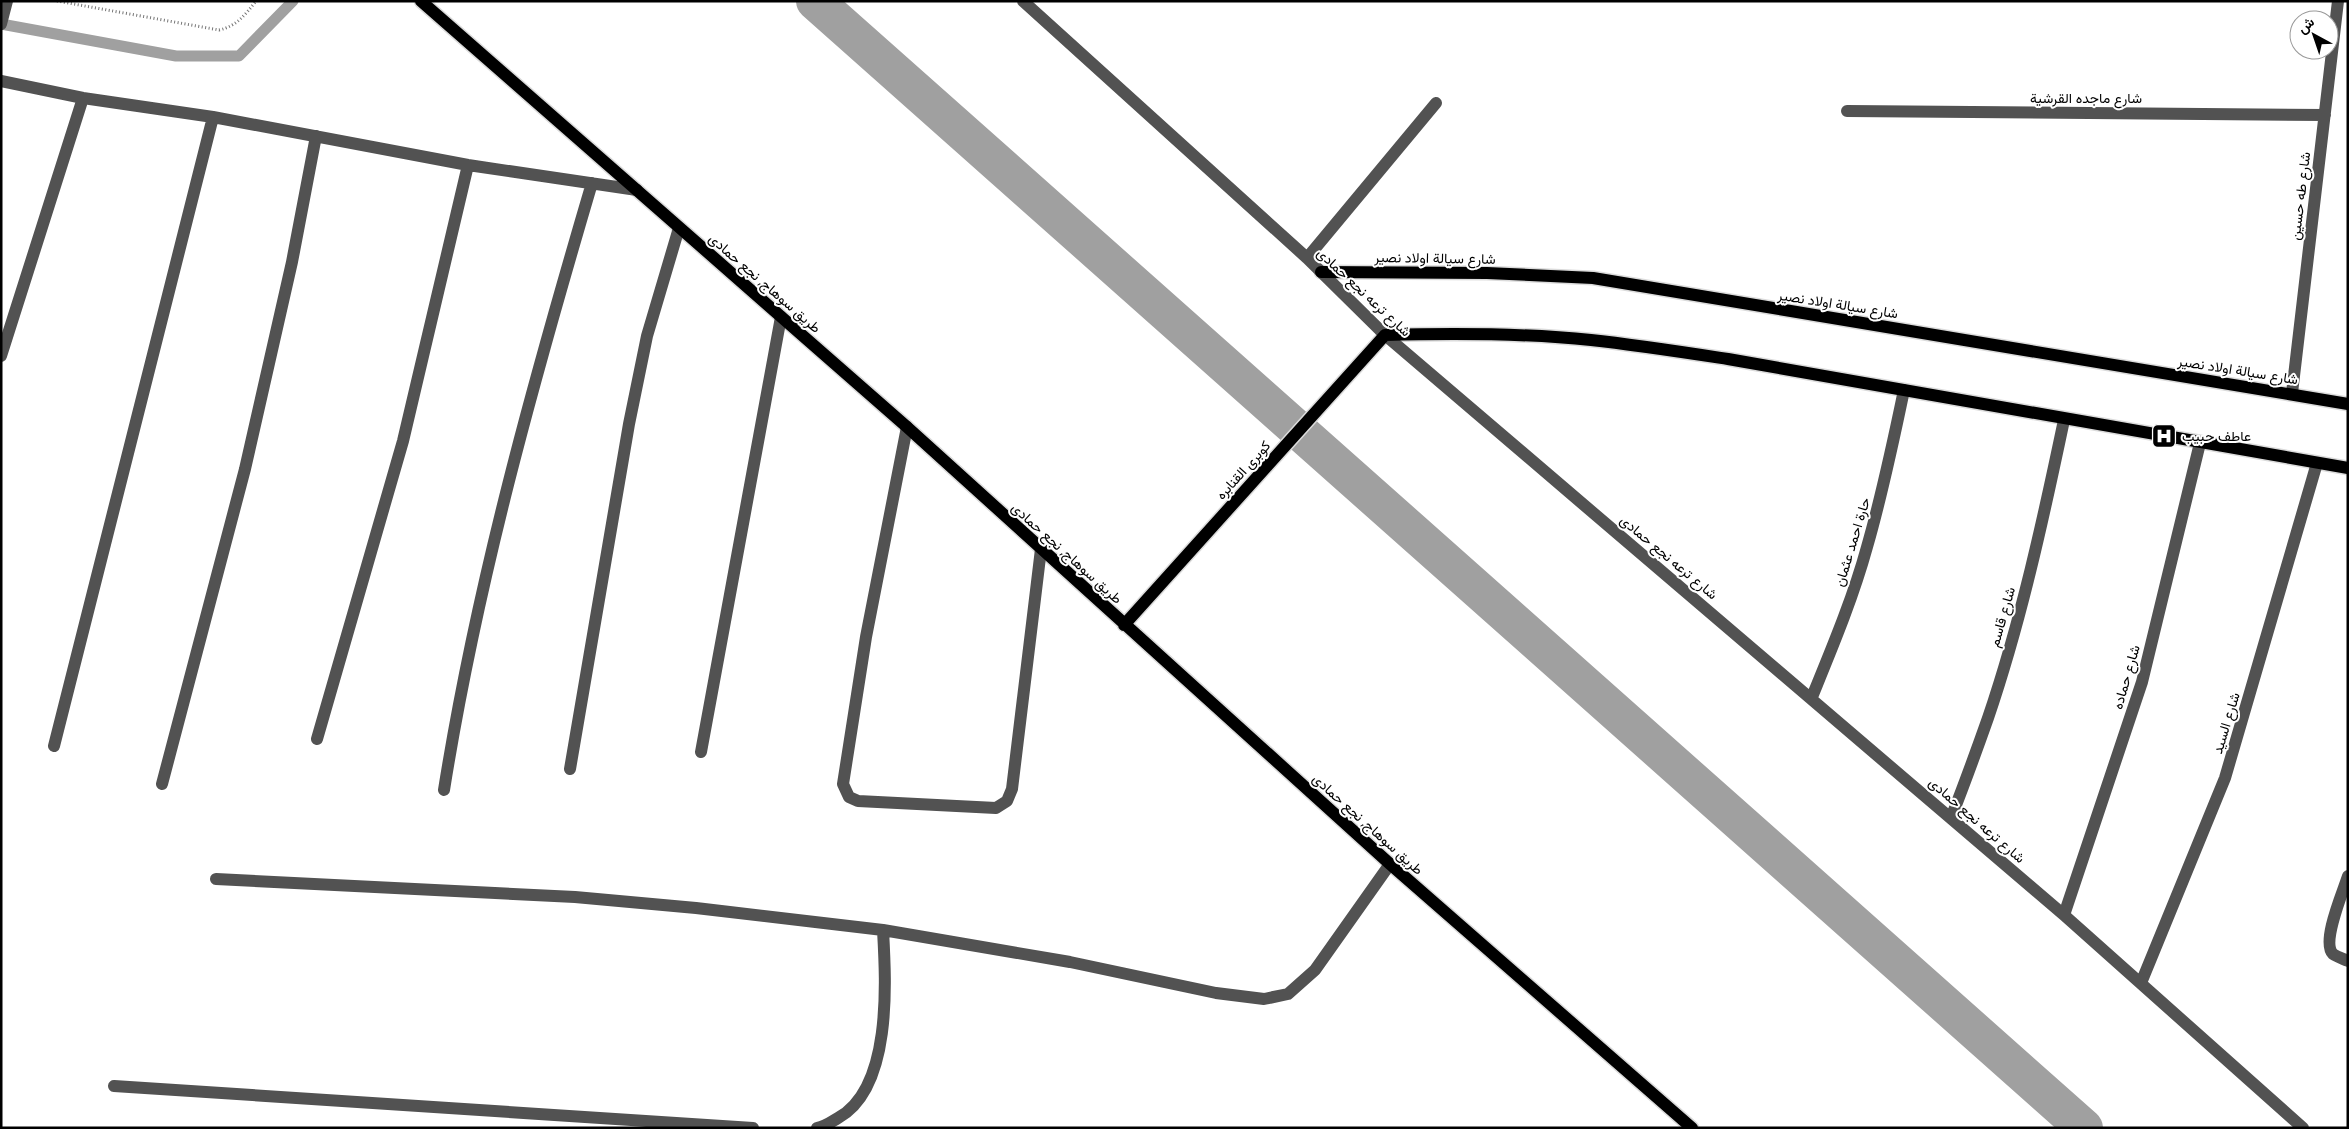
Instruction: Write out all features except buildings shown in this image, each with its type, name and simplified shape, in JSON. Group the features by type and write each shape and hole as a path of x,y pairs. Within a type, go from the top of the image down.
{"main road":[{"name":"طريق سوهاج, نجع حمادى","path":"421,1 907,427 1390,864 1692,1128"},
{"name":"شارع سيالة اولاد نصير","path":"1321,272 1487,273 1592,278 2292,393 2348,404"},
{"path":"1385,335 1454,333 1591,340 1728,359 2064,420 2348,468"},
{"name":"كوبرى القنابره","path":"1124,625 1385,335"}],"street":[{"path":"1,24 7,1"},
{"name":"شارع ترعه نجع حمادى","path":"1023,1 1307,258 1385,335 1812,697 2064,915 2303,1128"},
{"name":"شارع طه حسين","path":"2292,393 2338,1"},
{"path":"1,81 83,98 213,117 468,165 637,190"},
{"path":"1,356 83,98"},
{"path":"1307,258 1436,103"},
{"name":"شارع ماجده القرشية","path":"1848,111 2325,115"},
{"path":"54,746 213,117"},
{"path":"162,784 245,469 290,271 316,136"},
{"path":"317,739 403,441 468,165"},
{"path":"444,790 458,703 501,505 529,396 592,183"},
{"path":"570,769 629,424 645,346 679,228"},
{"path":"701,752 781,317"},
{"name":"حارة احمد عثمان","path":"1812,697 1842,622 1867,548 1888,472 1904,390"},
{"name":"شارع قاسم","path":"1951,818 1988,717 2017,620 2042,522 2064,420"},
{"path":"907,427 863,656 843,784 849,797 858,801 996,808 1007,802 1012,789 1041,549"},
{"name":"شارع حماده","path":"2064,915 2142,682 2200,443"},
{"name":"شارع السيد","path":"2141,983 2225,778 2317,463"},
{"path":"216,879 574,897 696,908 883,930 1070,962 1216,993 1264,999 1288,994 1315,970 1390,864"},
{"path":"2348,876 2328,945 2334,954 2348,961"},
{"path":"818,1128 850,1112 868,1087 880,1045 884,998 883,930"},
{"path":"114,1086 753,1128"}],"path":[{"path":"57,1 220,30 231,27 242,20 256,1"}],"waterway":[{"path":"1,24 176,56 239,56 293,1"},
{"path":"815,1 2084,1128"}],"place":[{"name":"عاطف حبيب","path":"2164,436"}]}
